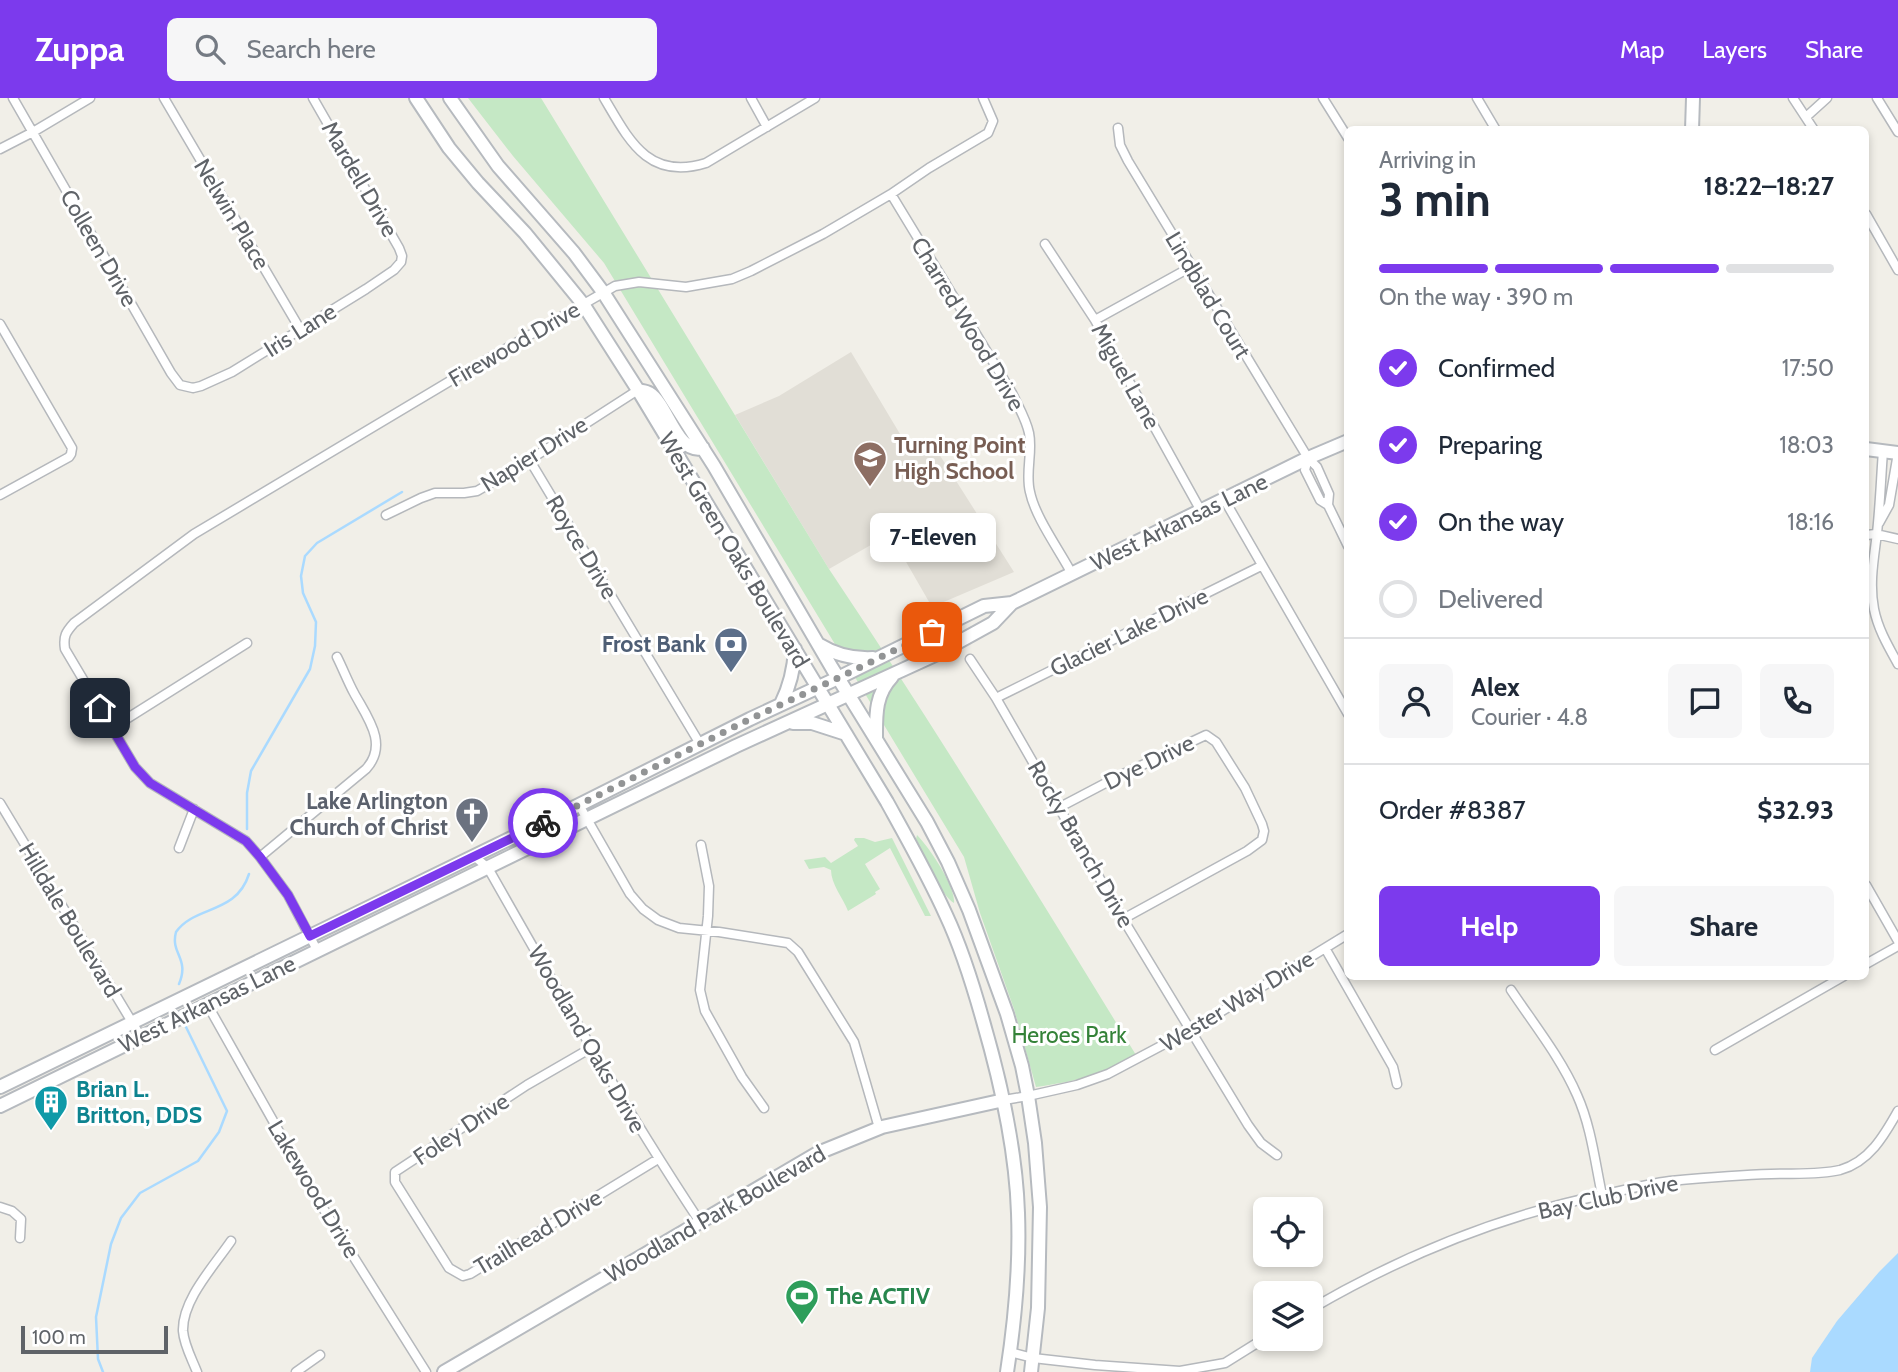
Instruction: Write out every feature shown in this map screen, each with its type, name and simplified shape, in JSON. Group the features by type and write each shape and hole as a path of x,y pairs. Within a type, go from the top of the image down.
{"main road":[{"name":"West Green Oaks Boulevard","path":"416,98 449,148 525,233 583,304 894,813 947,916 974,990 1004,1100 1018,1211 1019,1254 1014,1331 1007,1372"},
{"path":"450,98 498,166 574,253 603,292 703,449 848,695 927,822 948,862 1007,1014 1028,1096 1040,1207 1038,1308 1031,1372"},
{"path":"1692,126 1693,98"},
{"path":"638,390 649,393 655,399 684,442 691,448 703,449"},
{"name":"West Arkansas Lane","path":"0,1087 984,606 1012,603 1344,443"},
{"path":"1869,449 1898,453"},
{"name":"West Arkansas Lane","path":"0,1106 736,746 935,655 993,623 1012,603"},
{"path":"817,643 849,657 861,659 883,656"},
{"path":"781,705 794,668 795,649"},
{"path":"876,739 878,698 894,674"},
{"path":"789,723 812,723 846,734"},
{"path":"640,774 648,789"},
{"path":"947,916 969,911"},
{"name":"Woodland Park Boulevard","path":"444,1372 818,1153 879,1128 1004,1100"}],"street":[{"name":"Colleen Drive","path":"13,98 171,373 180,385 193,388"},
{"path":"0,149 90,98"},
{"name":"Nelwin Place","path":"164,98 300,330"},
{"name":"Mardell Drive","path":"313,98 399,248 401,262"},
{"path":"604,98 639,152 672,167 690,168 706,163 815,98"},
{"path":"751,98 767,127"},
{"name":"Firewood Drive","path":"112,728 65,649 65,633 74,623 194,534 615,286 639,282 686,287 732,279 823,234 988,133 993,121 983,98"},
{"path":"1323,98 1344,132"},
{"path":"1477,98 1494,126"},
{"path":"1793,98 1812,126"},
{"path":"1806,117 1827,98"},
{"path":"1877,98 1898,132"},
{"name":"Lindblad Court","path":"1118,128 1120,145 1128,161 1308,458 1305,470 1320,500 1328,505 1344,538"},
{"name":"Charred Wood Drive","path":"891,194 1012,393 1023,416 1029,435 1030,494 1072,575"},
{"path":"1869,219 1898,270"},
{"name":"Miguel Lane","path":"1045,244 1095,320 1201,511"},
{"name":"Iris Lane","path":"193,388 232,372 385,276 401,262"},
{"path":"1095,320 1191,267"},
{"path":"0,324 71,444 69,457 0,495"},
{"name":"Napier Drive","path":"387,515 435,494 477,491 638,390"},
{"path":"1883,451 1872,589 1874,609 1882,636 1898,664"},
{"path":"1869,534 1877,530 1888,505 1898,453"},
{"name":"Royce Drive","path":"529,459 700,744"},
{"path":"1224,499 1344,707"},
{"path":"1877,530 1898,539"},
{"name":"Glacier Lake Drive","path":"996,698 1261,566"},
{"path":"247,643 112,728 135,767 150,783 246,841 288,895 317,950"},
{"path":"260,857 372,764 377,750 376,735 337,657"},
{"name":"Rocky Branch Drive","path":"970,659 996,698 1123,919 1248,1125 1261,1143 1276,1155"},
{"name":"Dye Drive","path":"1060,807 1206,735 1216,742 1245,788 1262,824 1264,837 1256,846 1123,919"},
{"name":"Hilldale Boulevard","path":"0,803 141,1037"},
{"path":"579,805 630,894 643,909 659,920 679,928 788,943 798,951 855,1042 879,1128"},
{"path":"179,848 194,809"},
{"path":"701,845 709,886 700,990 705,1011 741,1077 764,1108"},
{"name":"Woodland Oaks Drive","path":"474,856 488,868 591,1048 700,1222"},
{"path":"1869,891 1898,943 1869,962"},
{"name":"Wester Way Drive","path":"1004,1100 1077,1085 1108,1074 1191,1030 1344,936"},
{"path":"1325,948 1393,1067 1397,1083"},
{"path":"1715,1050 1837,980"},
{"path":"1511,990 1578,1096 1590,1136 1602,1195"},
{"name":"Lakewood Drive","path":"207,1004 316,1197 426,1372"},
{"name":"Foley Drive","path":"429,1237 395,1182 395,1172 527,1085 591,1048"},
{"name":"Bay Club Drive","path":"1323,1303 1427,1249 1503,1221 1566,1202 1668,1181 1840,1170 1860,1161 1879,1143 1898,1111"},
{"name":"Trailhead Drive","path":"429,1237 449,1268 463,1276 470,1274 658,1158"},
{"path":"0,1207 12,1211 21,1219 20,1238"},
{"path":"197,1372 183,1332 186,1312 201,1283 231,1241"},
{"path":"1010,1352 1033,1358 1095,1365 1180,1371 1225,1363 1253,1346"},
{"path":"296,1372 320,1355"}],"shaded area":[{"name":"Turning Point High School","path":"851,352 903,439 932,443 1014,572 932,607 890,534 829,569 735,415 779,396"}],"green space":[{"name":"Heroes Park","path":"468,98 541,98 829,569 947,750 1136,1055 1087,1077 1036,1087 1014,1009 980,913 964,857 604,263 513,156"},
{"path":"917,835 935,858 951,887 954,903 933,874 916,839"},
{"path":"855,838 875,842 892,838 931,916 925,916 890,848 865,864 880,889 848,911 835,886 831,870 824,867 809,869 804,860 825,857 831,863 858,846"}],"water":[{"path":"1898,1253 1898,1372 1810,1372 1812,1358 1837,1321"}],"waterway":[{"path":"247,829 247,793 251,771 310,669 315,646 316,622 303,593 301,576 305,556 317,543 402,492"},
{"path":"179,984 182,968 175,946 176,932 194,917 235,897 249,874"},
{"path":"103,1372 98,1359 96,1317 111,1244 121,1218 140,1193 198,1161 219,1132 227,1111 186,1027"}],"way so far":[{"path":"543,823 750,719 932,632"}],"place":[{"name":"Turning Point High School","path":"870,488"},
{"name":"7-Eleven","path":"932,632"},
{"name":"Frost Bank","path":"731,674"},
{"name":"Lake Arlington Church of Christ","path":"472,844"},
{"name":"Brian L. Britton, DDS","path":"51,1132"},
{"name":"The ACTIV","path":"802,1326"}],"route":[{"path":"100,708 135,767 150,783 246,841 288,895 310,936 543,823"}]}
